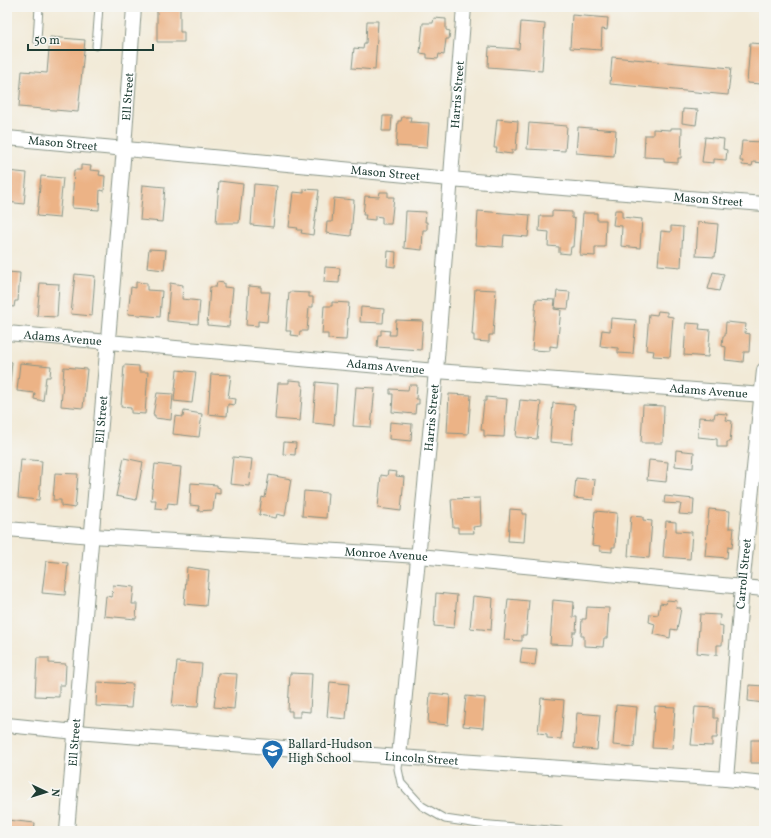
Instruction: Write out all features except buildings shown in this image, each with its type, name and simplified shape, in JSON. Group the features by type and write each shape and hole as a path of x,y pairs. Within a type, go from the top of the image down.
{"street":[{"name":"Ell Street","path":"68,831 124,148 134,7"},
{"name":"Harris Street","path":"399,757 436,371 464,7"},
{"name":"Mason Street","path":"7,138 450,179 764,204"},
{"name":"Adams Avenue","path":"7,333 436,371 763,395"},
{"name":"Carroll Street","path":"726,779 742,587 763,395 764,370"},
{"name":"Monroe Avenue","path":"7,529 92,536 419,556 764,589"},
{"name":"Lincoln Street","path":"7,725 76,732 399,757 726,779 764,783"}],"lane":[{"path":"37,40 39,7"},
{"path":"96,46 99,7"},
{"path":"399,757 398,769 401,783 422,806 445,819 479,827 561,831"}],"place":[{"name":"Ballard-Hudson High School","path":"272,770"}]}
